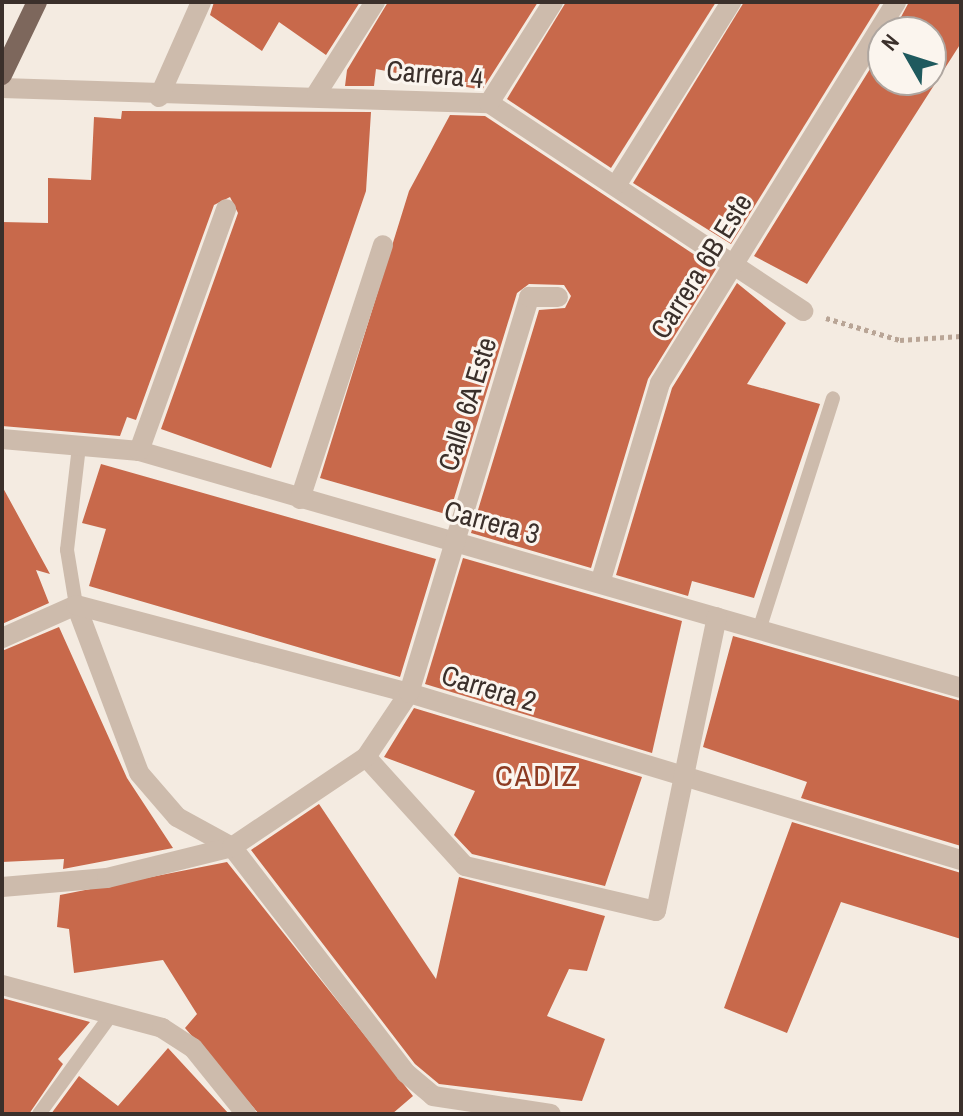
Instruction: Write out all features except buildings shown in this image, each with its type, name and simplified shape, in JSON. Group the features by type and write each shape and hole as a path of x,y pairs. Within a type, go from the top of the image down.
{"main road":[{"path":"2,75 37,2"}],"street":[{"path":"159,97 201,2"},
{"path":"317,93 375,2"},
{"path":"489,103 553,2"},
{"path":"617,184 731,2"},
{"name":"Carrera 6B Este","path":"601,580 660,383 734,270 896,2"},
{"name":"Carrera 4","path":"2,88 159,97 317,93 489,103 617,184 734,270 803,311"},
{"path":"139,451 226,209"},
{"path":"300,499 383,245"},
{"name":"Calle 6A Este","path":"366,757 409,693 529,297 558,297"},
{"name":"Carrera 3","path":"2,439 139,451 300,499 601,580 961,688"},
{"path":"2,638 76,605 139,773 177,817 232,847 406,1073 433,1096 551,1114"},
{"name":"Carrera 2","path":"76,605 409,693 961,860"},
{"path":"2,887 107,878 232,847 366,757 465,866 656,911 717,617"},
{"path":"2,985 113,1012 162,1028 193,1048 246,1114"}],"lane":[{"path":"760,627 833,398"},
{"path":"76,605 67,550 79,446"},
{"path":"39,1114 113,1012"}],"path":[{"path":"803,311 900,340 961,336"}],"district":[{"name":"CADIZ","path":"537,775"}]}
